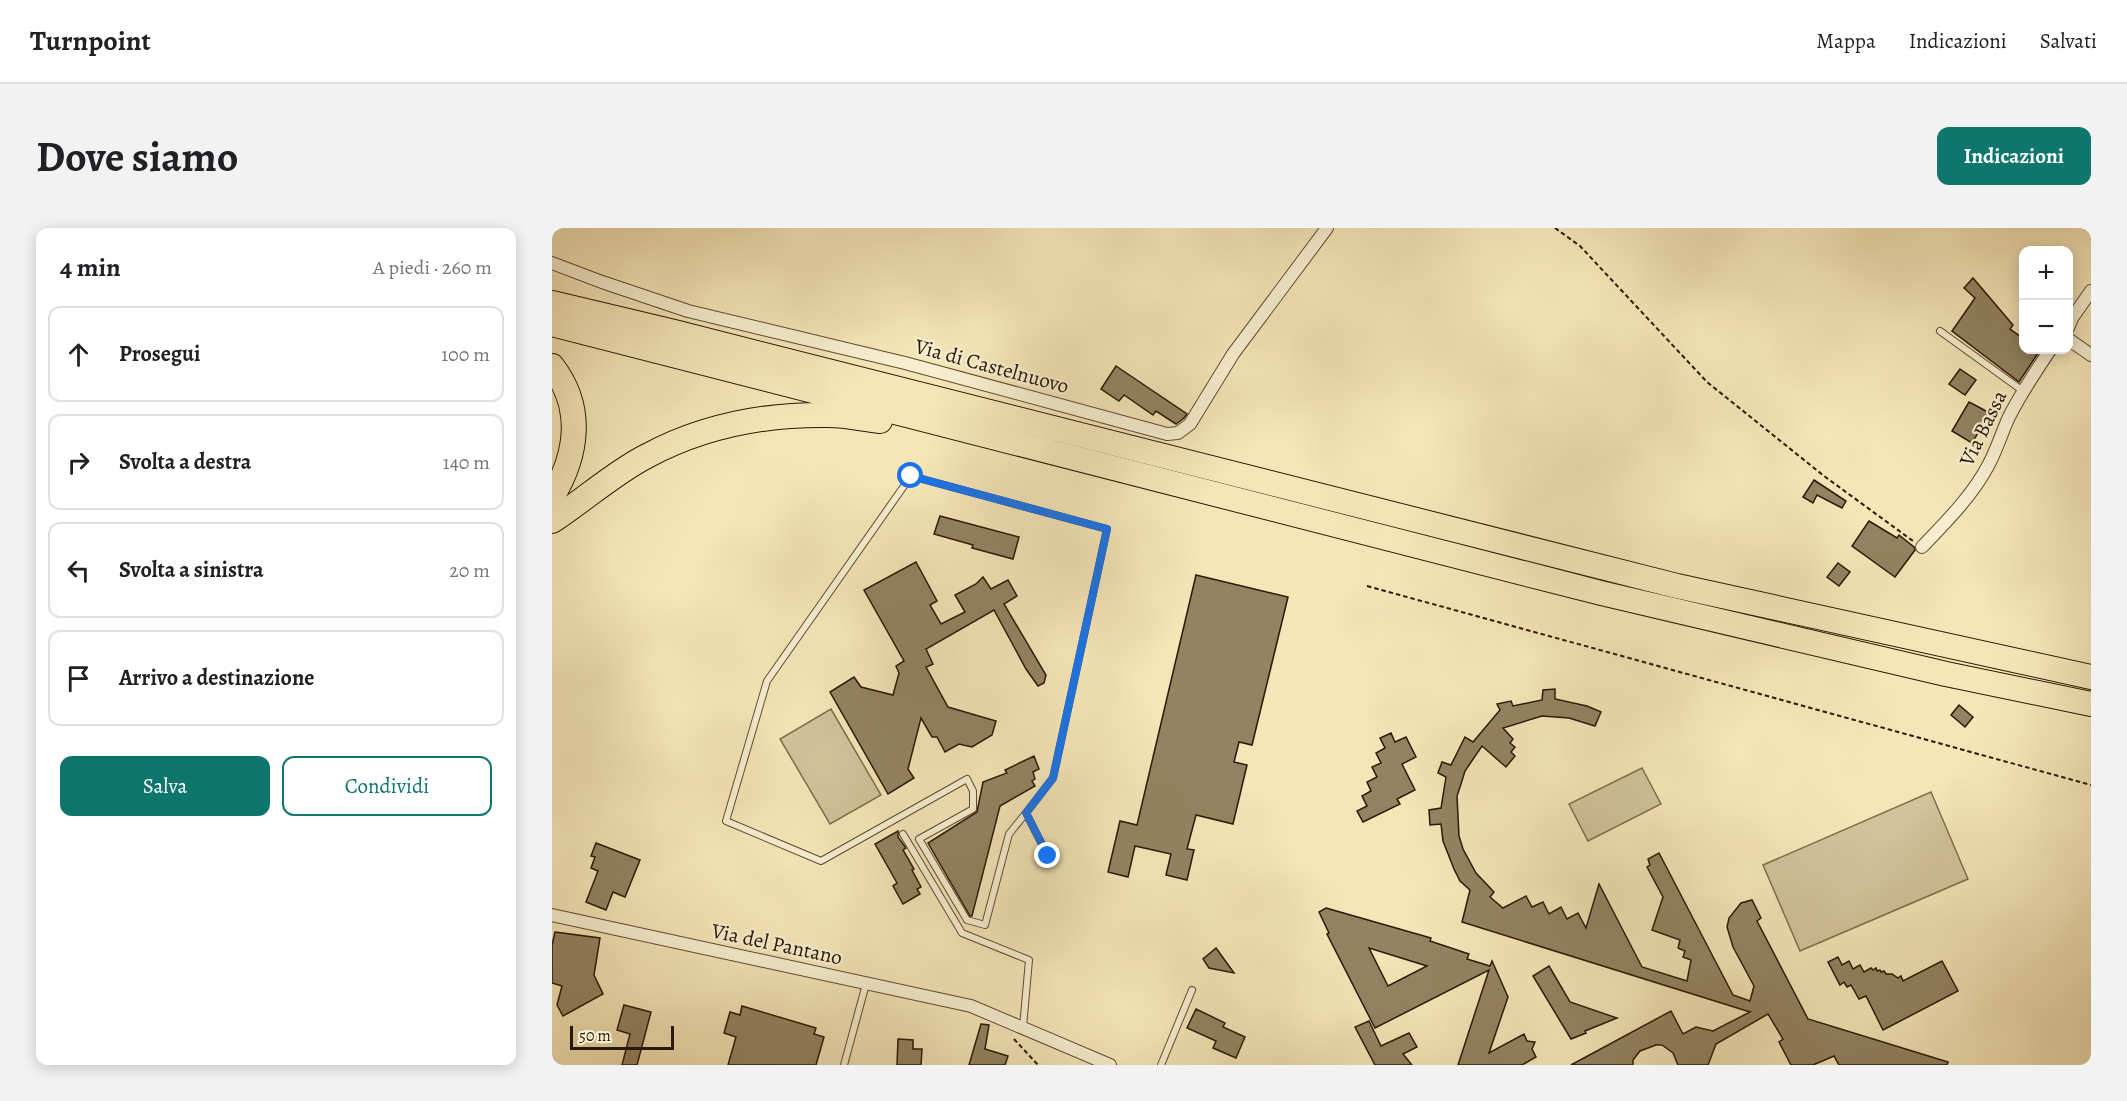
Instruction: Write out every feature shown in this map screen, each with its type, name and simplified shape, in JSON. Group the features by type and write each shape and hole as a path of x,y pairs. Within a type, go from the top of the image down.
{"highway":[{"path":"552,292 674,332"},
{"path":"552,303 1677,586 2091,677"},
{"path":"552,324 1716,621 1935,672 2091,704"},
{"path":"552,366 563,380 573,411 575,428 571,457 562,481 552,497"},
{"path":"552,520 645,457 696,434 725,426 784,416 831,415 1001,438"}],"street":[{"name":"Via di Castelnuovo","path":"552,263 688,310 905,363 1167,434 1178,433 1190,424 1233,354 1274,296 1327,228"},
{"path":"2073,317 2091,291"},
{"path":"2073,342 2091,355"},
{"name":"Via Bassa","path":"1922,548 1946,522 1989,464 2009,416 2047,354"},
{"name":"Via del Pantano","path":"552,915 971,1006 1110,1065"}],"lane":[{"path":"1940,331 2023,391"},
{"path":"911,476 1107,529 1053,778 1026,813 1009,834 985,925 967,920 919,839 973,809 973,791 967,779 821,861 726,821 767,681 911,476"},
{"path":"1026,813 1048,856"},
{"path":"903,834 962,933 1029,960 1023,1027"},
{"path":"844,1065 866,983"},
{"path":"1161,1065 1192,990"}],"path":[{"path":"1556,228 1580,246 1707,382 1824,476 1922,548"},
{"path":"1367,586 2091,785"}],"shaded area":[{"path":"831,709 881,795 830,824 780,739"},
{"path":"1642,768 1661,804 1588,841 1569,804"},
{"path":"1931,792 1968,879 1800,951 1763,865"}],"building":[{"path":"1973,278 2013,325 2010,329 2019,335 2019,354 2037,354 2019,382 1952,331 1975,298 1964,288"},
{"path":"1116,366 1187,414 1176,424 1156,411 1153,415 1124,395 1119,401 1101,389"},
{"path":"1960,369 1976,380 1965,395 1949,384"},
{"path":"1969,402 1990,413 1972,443 1952,431"},
{"path":"1814,480 1846,501 1842,508 1817,495 1813,503 1803,497"},
{"path":"940,516 1019,537 1013,559 972,548 973,545 934,534"},
{"path":"1869,521 1897,538 1899,535 1914,547 1915,550 1895,577 1852,546"},
{"path":"916,562 937,601 930,605 941,624 965,612 955,595 976,584 983,577 991,589 1008,580 1017,596 1004,604 1046,675 1044,683 1038,686 1026,669 994,610 926,649 933,664 926,667 948,707 996,721 992,735 972,747 959,744 945,752 937,737 932,737 921,718 908,769 914,778 888,794 830,692 854,677 861,687 893,695 899,673 896,666 904,661 864,590"},
{"path":"1838,563 1850,572 1839,586 1827,577"},
{"path":"1196,575 1288,597 1252,745 1239,742 1234,762 1247,765 1233,824 1196,815 1187,849 1194,850 1187,880 1166,875 1171,854 1135,846 1128,877 1108,872 1120,821 1137,825"},
{"path":"1555,689 1555,699 1587,706 1601,712 1595,726 1569,718 1542,716 1503,728 1513,739 1510,743 1515,747 1511,752 1515,756 1506,767 1482,746 1465,771 1457,796 1459,836 1463,849 1476,873 1494,892 1490,897 1503,908 1526,896 1532,907 1543,902 1549,914 1561,907 1567,919 1578,913 1586,928 1599,884 1642,967 1687,981 1691,960 1683,957 1685,951 1678,948 1680,940 1652,930 1663,897 1647,867 1650,865 1648,859 1659,853 1733,995 1750,1001 1754,986 1733,947 1727,927 1729,918 1741,903 1752,900 1761,918 1757,921 1808,1019 1948,1062 1947,1065 1839,1065 1834,1056 1813,1065 1791,1065 1779,1042 1783,1039 1768,1014 1716,1044 1708,1065 1678,1065 1673,1053 1662,1045 1656,1045 1640,1051 1633,1060 1633,1065 1571,1065 1671,1011 1683,1034 1696,1027 1713,1031 1750,1012 1462,922 1470,890 1460,881 1454,869 1443,841 1441,824 1430,825 1429,810 1441,808 1446,777 1438,773 1442,762 1451,765 1465,737 1473,742 1500,710 1497,704 1511,701 1513,706 1542,700 1543,690"},
{"path":"1959,705 1973,717 1965,727 1951,715"},
{"path":"1391,733 1395,742 1406,737 1416,757 1402,764 1415,790 1397,799 1400,804 1363,822 1357,811 1367,806 1362,796 1371,791 1367,782 1377,777 1372,767 1381,763 1376,753 1385,748 1380,738"},
{"path":"1034,756 1039,769 1033,772 1035,779 1032,781 1035,786 1000,806 972,916 970,916 928,843 977,812 983,782 1007,773 1005,770"},
{"path":"898,831 898,837 906,848 903,850 921,887 917,889 920,894 903,904 893,886 897,883 875,844"},
{"path":"596,843 640,860 625,897 613,892 606,910 586,902 598,871 591,868 595,857 591,856"},
{"path":"1326,908 1431,938 1430,941 1469,954 1467,959 1490,966 1492,961 1508,997 1489,1053 1524,1034 1527,1041 1535,1042 1532,1049 1536,1057 1522,1065 1458,1065 1489,970 1375,1028 1327,934 1329,933 1319,912","holes":["1369,948 1427,966 1388,986"]},
{"path":"555,932 600,938 594,975 603,994 563,1016 557,1005 562,986 552,983 552,945"},
{"path":"1216,948 1234,973 1209,968 1203,959"},
{"path":"1838,957 1842,965 1849,961 1853,969 1860,965 1864,972 1876,968 1877,971 1884,971 1898,978 1901,976 1903,981 1942,961 1958,991 1883,1030 1866,996 1859,999 1851,985 1847,987 1844,982 1840,985 1828,962"},
{"path":"1549,966 1570,1002 1617,1018 1571,1039 1533,976"},
{"path":"624,1005 651,1012 637,1065 622,1065 630,1034 617,1030"},
{"path":"742,1006 816,1028 814,1034 824,1037 816,1065 728,1065 736,1037 724,1033 730,1012 740,1015"},
{"path":"1196,1009 1225,1023 1223,1027 1245,1037 1236,1058 1213,1048 1216,1041 1187,1028"},
{"path":"1369,1021 1381,1046 1409,1033 1417,1047 1403,1054 1412,1065 1375,1065 1355,1027"},
{"path":"981,1024 989,1025 985,1049 1008,1056 1005,1065 969,1065"},
{"path":"898,1039 913,1040 913,1049 922,1049 921,1065 897,1065"}],"route":[{"path":"911,476 1107,529 1053,778 1026,813 1048,856"}]}
